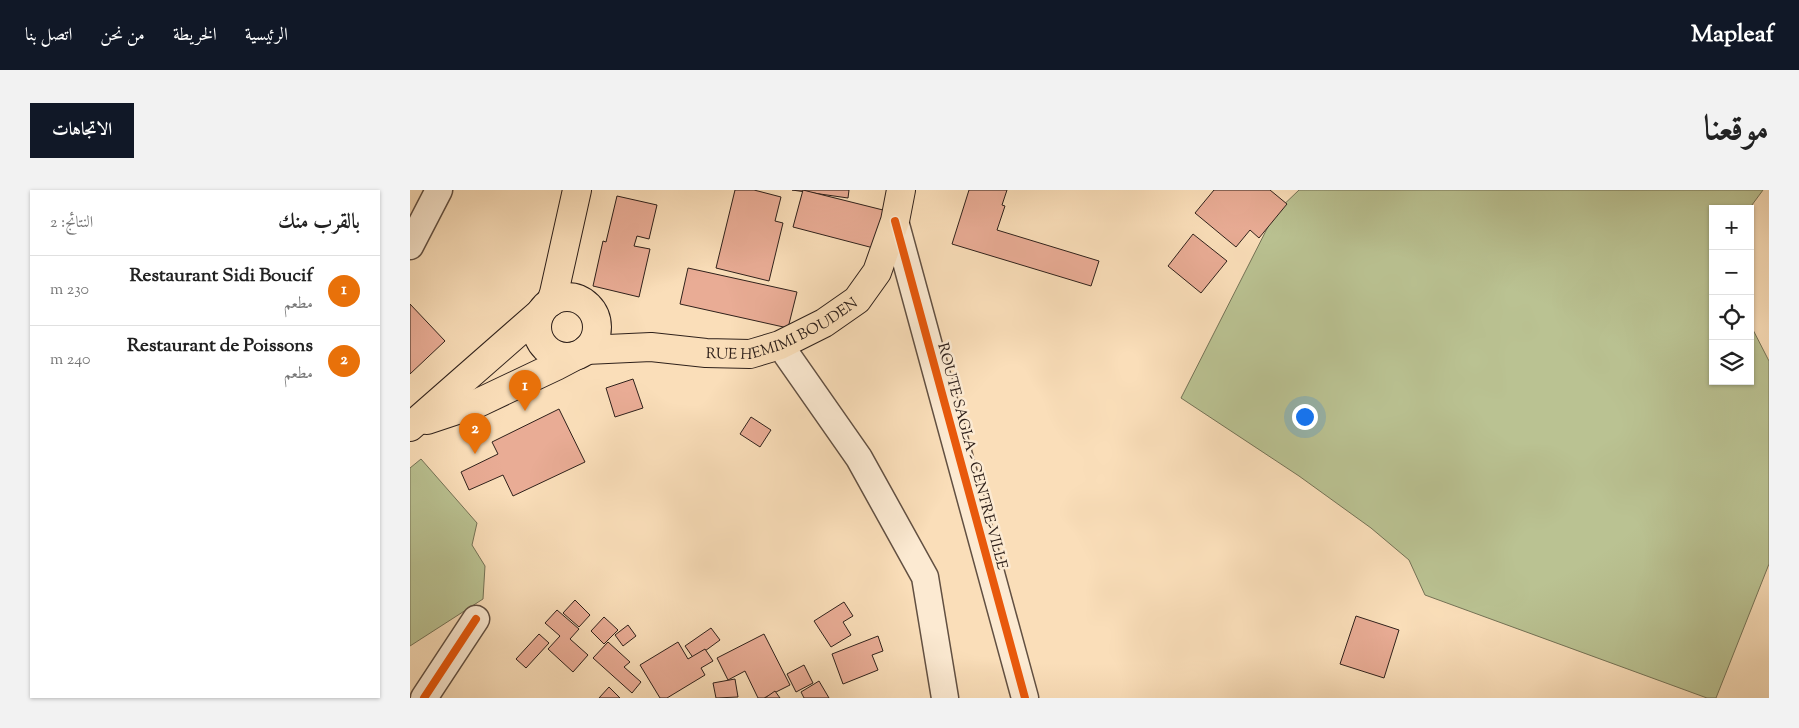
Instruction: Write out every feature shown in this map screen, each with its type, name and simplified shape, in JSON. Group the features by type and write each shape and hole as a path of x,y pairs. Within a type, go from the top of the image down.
{"main road":[{"path":"413,425 545,308 559,298 569,297 587,305 593,313 596,328 593,342 580,353 565,357 555,355 547,350 540,342 537,333 537,323 545,308 554,293 577,190"},
{"name":"RUE HEMIMI BOUDEN","path":"413,425 478,403 580,353 651,347 706,353 750,354 780,345 824,323 857,300 877,272 896,221 901,190"}],"street":[{"path":"410,246 439,190"},
{"name":"ROUTE SAGLA - CENTRE-VILLE","path":"896,221 1025,698"},
{"path":"780,345 860,458 924,577 945,698"},
{"path":"424,698 476,619"}],"green space":[{"path":"1299,190 1763,190 1752,205 1709,205 1709,385 1754,385 1754,332 1769,361 1769,564 1716,698 1707,698 1425,595 1409,560 1371,528 1299,476 1181,398 1275,213"},
{"path":"421,459 477,523 472,545 485,566 483,599 410,646 410,468"}],"building":[{"path":"735,190 754,190 781,197 775,221 783,223 769,281 716,268"},
{"path":"792,190 849,190 848,198"},
{"path":"803,190 895,213 885,251 793,227"},
{"path":"969,190 1007,190 1002,205 1005,206 997,230 1099,261 1091,286 952,244"},
{"path":"1214,190 1270,190 1287,204 1259,238 1250,230 1236,247 1195,213"},
{"path":"617,196 657,205 649,239 637,236 634,246 650,249 639,297 593,286 603,241 606,242"},
{"path":"1193,234 1227,261 1201,293 1168,266"},
{"path":"688,268 797,292 788,328 680,304"},
{"path":"410,304 445,341 410,374"},
{"path":"633,379 643,408 615,417 606,388"},
{"path":"559,409 585,462 513,496 503,475 469,490 461,472 498,454 492,442"},
{"path":"751,417 771,430 760,447 740,434"},
{"path":"575,600 590,615 579,627 563,613"},
{"path":"844,602 853,616 843,622 851,635 831,647 814,621"},
{"path":"557,610 579,629 570,639 588,655 573,672 548,649 560,636 545,623"},
{"path":"1356,616 1399,630 1384,678 1340,664"},
{"path":"604,617 618,630 604,644 591,631"},
{"path":"628,625 636,636 623,646 615,635"},
{"path":"711,628 720,640 694,659 685,646"},
{"path":"539,634 549,643 526,668 516,659"},
{"path":"764,634 790,685 764,698 758,698 745,671 728,680 717,658"},
{"path":"878,636 883,651 872,655 878,670 843,684 832,654"},
{"path":"608,642 630,662 624,667 641,682 632,693 593,658"},
{"path":"678,642 688,659 705,649 713,661 701,668 705,675 667,698 660,698 640,665"},
{"path":"804,665 813,683 796,692 787,674"},
{"path":"735,679 738,697 716,698 713,683"},
{"path":"819,681 829,698 804,698 801,692"},
{"path":"609,687 620,698 599,698"},
{"path":"775,691 780,698 765,698"}],"cycle path":[{"path":"895,221 1025,698"},
{"path":"424,698 476,619"}],"place":[{"name":"Restaurant Sidi Boucif","path":"525,411"},
{"name":"Restaurant de Poissons","path":"475,454"}]}
